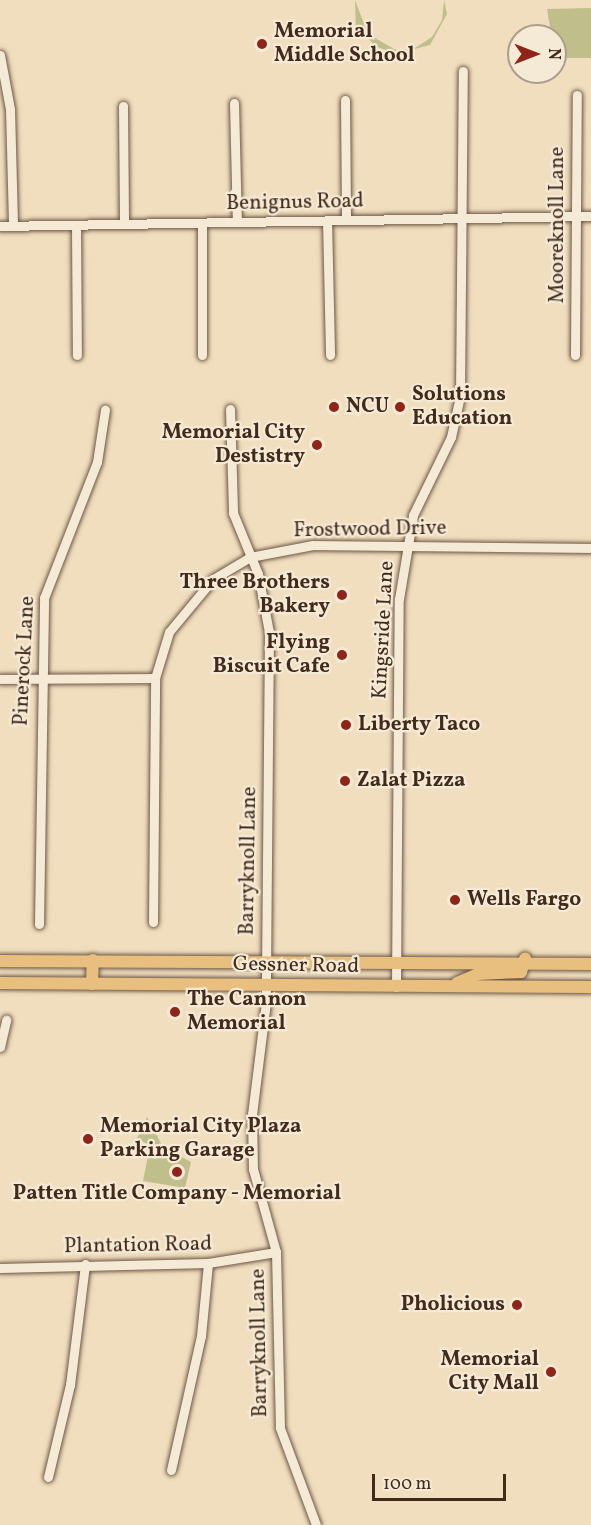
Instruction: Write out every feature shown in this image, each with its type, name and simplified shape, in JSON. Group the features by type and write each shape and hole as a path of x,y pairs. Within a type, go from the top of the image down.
{"main road":[{"name":"Gessner Road","path":"0,961 525,959 591,964"},
{"path":"451,986 478,974 521,972 525,959"},
{"path":"92,984 93,960"},
{"name":"Gessner Road","path":"0,983 591,987"}],"street":[{"path":"0,56 10,109 13,226"},
{"name":"Kingsride Lane","path":"396,987 394,961 398,620 413,515 456,420 463,71"},
{"name":"Mooreknoll Lane","path":"575,355 577,95"},
{"path":"345,100 346,220"},
{"path":"234,103 237,222"},
{"path":"123,106 124,225"},
{"name":"Benignus Road","path":"0,226 591,216"},
{"path":"327,220 330,355"},
{"path":"202,223 202,354"},
{"path":"76,225 77,355"},
{"name":"Barryknoll Lane","path":"230,409 233,513 250,557 269,632 266,961 251,1131 253,1169 276,1252 280,1428 316,1525"},
{"name":"Pinerock Lane","path":"39,924 40,678 44,598 97,462 105,410"},
{"name":"Frostwood Drive","path":"153,922 155,678 169,632 182,613 213,579 250,557 313,545 591,548"},
{"path":"0,679 155,678"},
{"path":"0,1047 6,1020"},
{"name":"Plantation Road","path":"0,1268 85,1264 208,1263 276,1252"},
{"path":"171,1470 201,1336 208,1263"},
{"path":"48,1477 72,1374 85,1264"}],"shaded area":[{"path":"355,0 368,34 396,50 415,48 432,37 442,20 444,0 447,14 430,45 395,54 375,46 361,30 356,36"},
{"path":"591,8 591,58 567,58 567,24 549,24 547,9"},
{"path":"147,1117 163,1147 191,1162 185,1188 143,1181 150,1146 137,1138"}],"place":[{"name":"Memorial Middle School","path":"262,44"},
{"name":"NCU","path":"334,407"},
{"name":"Solutions Education","path":"400,407"},
{"name":"Memorial City Destistry","path":"317,445"},
{"name":"Three Brothers Bakery","path":"342,595"},
{"name":"Flying Biscuit Cafe","path":"342,655"},
{"name":"Liberty Taco","path":"346,725"},
{"name":"Zalat Pizza","path":"345,781"},
{"name":"Wells Fargo","path":"455,900"},
{"name":"The Cannon Memorial","path":"175,1012"},
{"name":"Memorial City Plaza Parking Garage","path":"88,1139"},
{"name":"Patten Title Company - Memorial","path":"177,1172"},
{"name":"Pholicious","path":"517,1305"},
{"name":"Memorial City Mall","path":"551,1372"}]}
